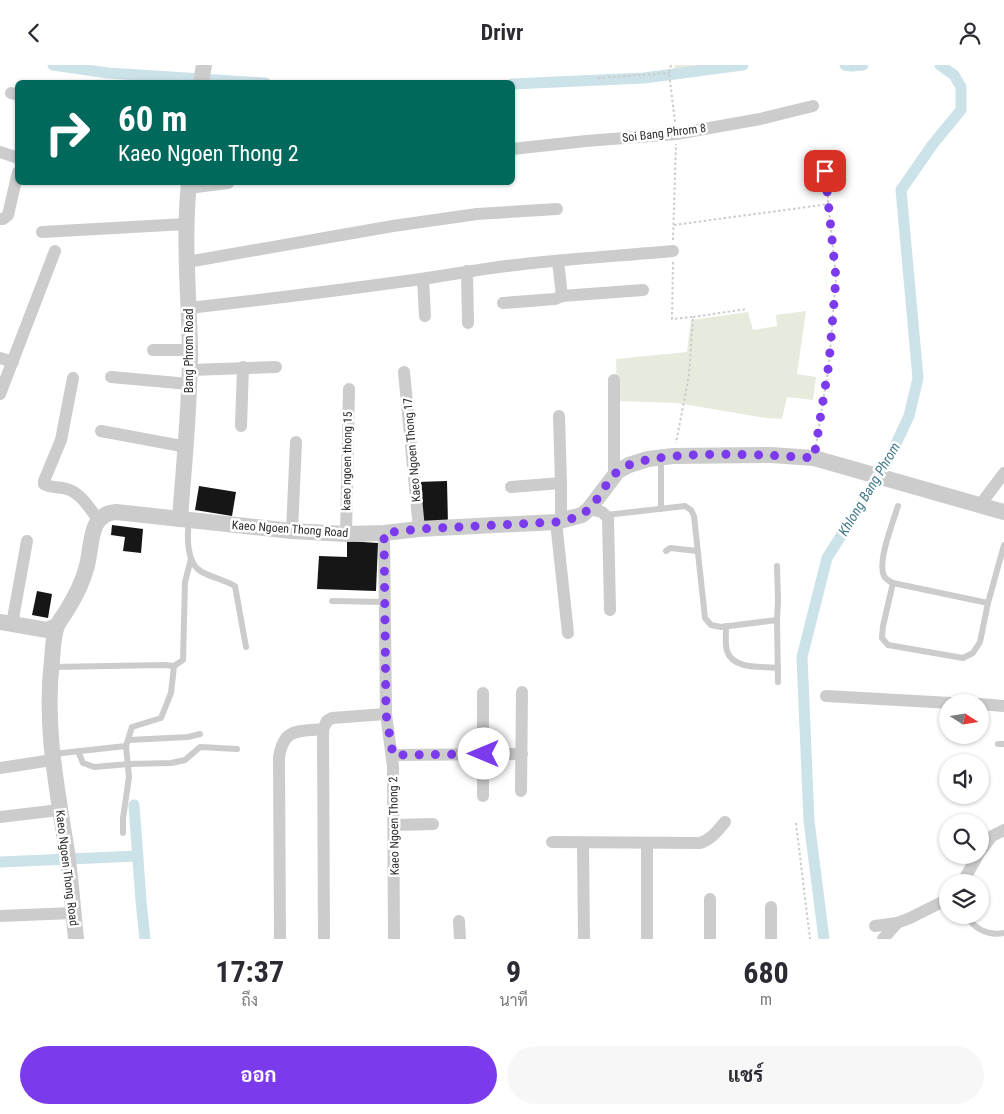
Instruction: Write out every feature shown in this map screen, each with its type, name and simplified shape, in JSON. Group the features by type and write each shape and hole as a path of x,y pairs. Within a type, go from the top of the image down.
{"street":[{"name":"Soi Bang Phrom 8","path":"515,149 676,134 760,119 813,107"},
{"path":"0,152 15,157"},
{"path":"0,219 8,215 15,185"},
{"name":"Bang Phrom Road","path":"184,520 190,377 186,224 188,185"},
{"path":"187,262 412,223 477,214 557,209"},
{"path":"42,232 186,224"},
{"path":"0,394 55,251"},
{"path":"189,308 286,298 467,271 673,251"},
{"path":"558,261 562,296"},
{"path":"467,271 468,323"},
{"path":"423,279 425,316"},
{"path":"503,303 555,299 562,296 643,291"},
{"path":"153,350 190,351"},
{"path":"0,358 13,362"},
{"path":"241,426 243,367"},
{"path":"112,377 190,377 243,367 276,367"},
{"name":"Kaeo Ngoen Thong 17","path":"404,371 419,529"},
{"path":"73,378 61,439 44,481 48,486 69,489 78,494 98,519"},
{"path":"614,380 614,475"},
{"name":"kaeo ngoen thong 15","path":"346,534 349,389"},
{"path":"559,416 562,483 558,521 568,633"},
{"path":"101,431 187,447"},
{"path":"292,531 296,442"},
{"name":"Kaeo Ngoen Thong Road","path":"76,939 68,861 52,757 48,709 51,667 56,626 84,579 93,531 98,519 109,513 116,512 292,531 346,534 558,521 573,519 582,515 589,509 614,475 629,465 667,457 771,455 814,458 1004,512"},
{"path":"980,505 1004,473"},
{"path":"511,487 562,483"},
{"path":"589,509 606,515 609,525 610,610"},
{"name":"Kaeo Ngoen Thong 2","path":"384,533 386,714 393,755 394,939"},
{"path":"27,541 6,623 47,630 56,626"},
{"path":"521,791 522,692"},
{"path":"483,693 483,796"},
{"path":"826,696 939,702"},
{"path":"989,705 1004,706"},
{"path":"324,939 323,729 327,721 332,718 386,714"},
{"path":"280,939 279,757 281,745 284,739 291,733 323,729"},
{"path":"393,755 522,754"},
{"path":"0,768 52,757"},
{"path":"0,817 59,810"},
{"path":"552,842 700,843 705,842 725,822"},
{"path":"394,825 433,824"},
{"path":"989,840 992,836 1004,829"},
{"path":"583,843 584,939"},
{"path":"646,939 647,843"},
{"path":"710,899 710,939"},
{"path":"875,926 897,923 939,904"},
{"path":"771,907 771,939"},
{"path":"0,916 73,913"},
{"path":"459,921 460,939"},
{"path":"883,939 897,923"}],"lane":[{"path":"662,509 667,457"},
{"path":"606,515 685,506 691,510 694,516 705,619 711,625 721,627 777,620"},
{"path":"898,506 882,559 883,575 887,581 988,603"},
{"path":"123,833 122,818 129,777 127,743 132,727 162,719 171,693 174,667 183,660 185,582 190,559 184,520"},
{"path":"894,583 883,625 882,638 888,645 963,658 973,653 980,642 988,603 1004,545"},
{"path":"666,551 670,548 698,551"},
{"path":"190,559 202,573 226,581 235,587 246,647"},
{"path":"777,566 778,682"},
{"path":"332,601 385,601"},
{"path":"726,627 727,650 731,658 739,664 778,668"},
{"path":"51,667 165,665 174,667"},
{"path":"52,757 127,743 188,737 200,734"},
{"path":"78,751 83,763 94,767 171,763 185,760 200,747 206,746 237,749"},
{"path":"975,924 982,931 996,934 1004,933"}],"path":[{"path":"671,65 670,79 676,134 672,319 746,309"},
{"path":"598,79 670,74"},
{"path":"814,458 829,363 836,278 825,171"},
{"path":"674,225 829,204"},
{"path":"667,457 689,375 693,317"},
{"path":"796,823 810,939"}],"shaded area":[{"path":"675,65 721,65 674,73"},
{"path":"806,311 797,374 816,377 813,400 787,397 782,419 677,403 617,401 616,359 687,352 691,320 748,312 753,330 777,326 776,315"}],"building":[{"path":"447,481 448,525 420,525 416,482"},
{"path":"199,486 236,492 232,516 195,510"},
{"path":"112,525 143,529 141,553 123,551 125,537 111,535"},
{"path":"347,541 378,543 376,591 317,589 319,556 347,557"},
{"path":"37,591 52,594 48,618 32,615"}],"waterway":[{"path":"53,65 108,73 218,80"},
{"path":"515,84 644,78 743,65"},
{"name":"Khlong Bang Phrom","path":"845,65 863,65"},
{"name":"Khlong Bang Phrom","path":"824,939 809,821 802,657 827,558 887,463 909,416 918,378 901,190 933,144 961,110 961,87 954,75 940,65"},
{"path":"134,805 145,939"},
{"path":"0,862 138,856"}],"route":[{"path":"484,754 393,755 386,714 384,533 510,523 556,522 573,519 589,509 618,471 648,459 673,456 771,455 814,458 829,363 836,278 825,171"}]}
